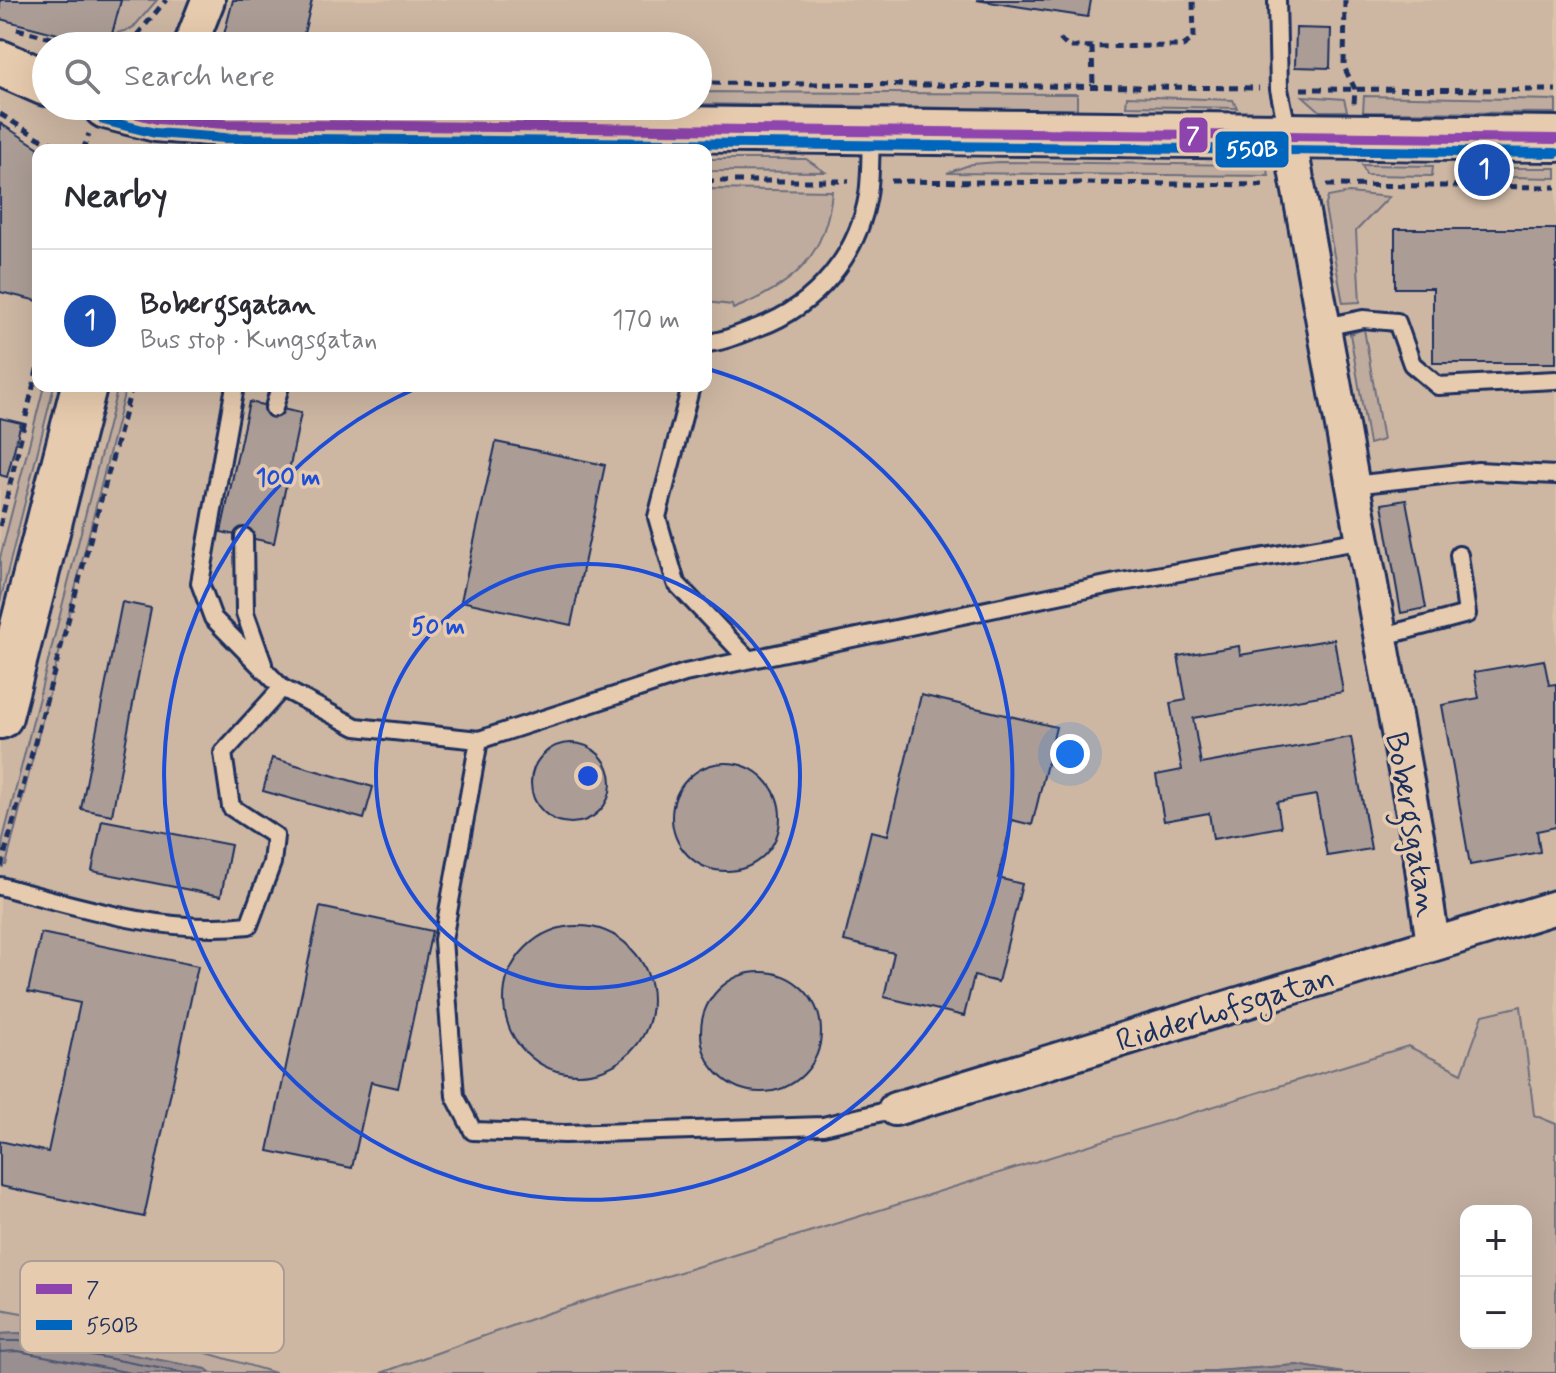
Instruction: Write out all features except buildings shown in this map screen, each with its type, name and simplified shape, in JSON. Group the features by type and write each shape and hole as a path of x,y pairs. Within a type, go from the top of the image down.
{"main road":[{"path":"7,46 32,70"},
{"path":"156,125 1556,139"},
{"path":"0,716 82,392"}],"street":[{"path":"195,32 208,0"},
{"name":"Bobergsgatan","path":"1289,136 1433,944"},
{"name":"Ridderhofsgatan","path":"895,1109 1556,907"}],"lane":[{"path":"1277,0 1279,89 1289,136"},
{"path":"712,341 774,321 800,306 823,286 844,258 859,228 868,181 871,131"},
{"path":"1324,327 1363,319 1397,322 1412,364 1438,386 1556,380"},
{"path":"234,392 200,583 213,618 282,688 356,727 479,740 685,673 1116,583 1363,540"},
{"path":"274,408 278,392"},
{"path":"689,392 657,517 676,583 748,659"},
{"path":"1353,485 1478,471 1556,475"},
{"path":"244,537 245,613 265,671"},
{"path":"1380,637 1467,614 1459,555"},
{"path":"0,886 92,909 208,930 249,925 272,863 275,836 231,807 223,753 282,688"},
{"path":"479,740 443,940 455,1096 473,1131 565,1134 823,1126 895,1109"}],"path":[{"path":"140,32 166,0"},
{"path":"1060,39 1068,47 1183,46 1194,38 1193,0"},
{"path":"1345,0 1344,67 1355,89"},
{"path":"7,46 32,46"},
{"path":"1092,47 1093,87"},
{"path":"712,83 1556,90"},
{"path":"0,114 54,144"},
{"path":"712,181 1556,187"},
{"path":"0,526 32,391"},
{"path":"0,870 130,392"}],"shaded area":[{"path":"0,0 1556,0 1556,1124 1534,1116 1521,1007 1484,1016 1462,1073 1408,1046 548,1313 381,1373 275,1373 207,1353 284,1353 284,1261 20,1261 20,1313 0,1309"},
{"path":"121,0 157,0 132,29 113,32"},
{"path":"712,92 1077,94 1077,110 712,104"},
{"path":"1127,96 1233,100 1237,108 1126,106"},
{"path":"1303,96 1344,99 1347,111 1320,111"},
{"path":"1364,96 1556,100 1556,113 1363,112"},
{"path":"712,159 806,159 825,172 712,171"},
{"path":"972,164 1256,165 1268,169 1269,176 947,173"},
{"path":"1362,165 1433,166 1432,176 1366,175"},
{"path":"1504,168 1556,168 1556,178 1504,177"},
{"path":"712,189 832,191 823,234 803,266 790,279 755,300 733,309 732,305 712,303"},
{"path":"1349,193 1389,197 1356,231 1360,302 1343,303 1325,208 1328,197"},
{"path":"1364,329 1383,440 1369,444 1350,334"},
{"path":"42,392 52,392 0,602 0,558"},
{"path":"116,392 124,392 6,865 0,864 3,839"},
{"path":"1521,1006 1534,1115 1556,1124 1556,1373 1343,1373 1297,1365 1188,1373 381,1373 548,1313 1408,1046 1462,1073 1483,1015"},
{"path":"0,1309 20,1313 20,1333 0,1334"},
{"path":"123,1353 207,1353 275,1373 211,1373 206,1369"}],"water":[{"path":"20,1333 20,1353 123,1353 206,1369 211,1373 0,1373 0,1334"},
{"path":"1297,1365 1343,1373 1188,1373"}],"transit line":[{"name":"550B","path":"103,120 155,133 225,138 1556,153"},
{"name":"7","path":"171,120 225,124 1556,139"}],"place":[{"name":"Bobergsgatan","path":"1484,170"}]}
